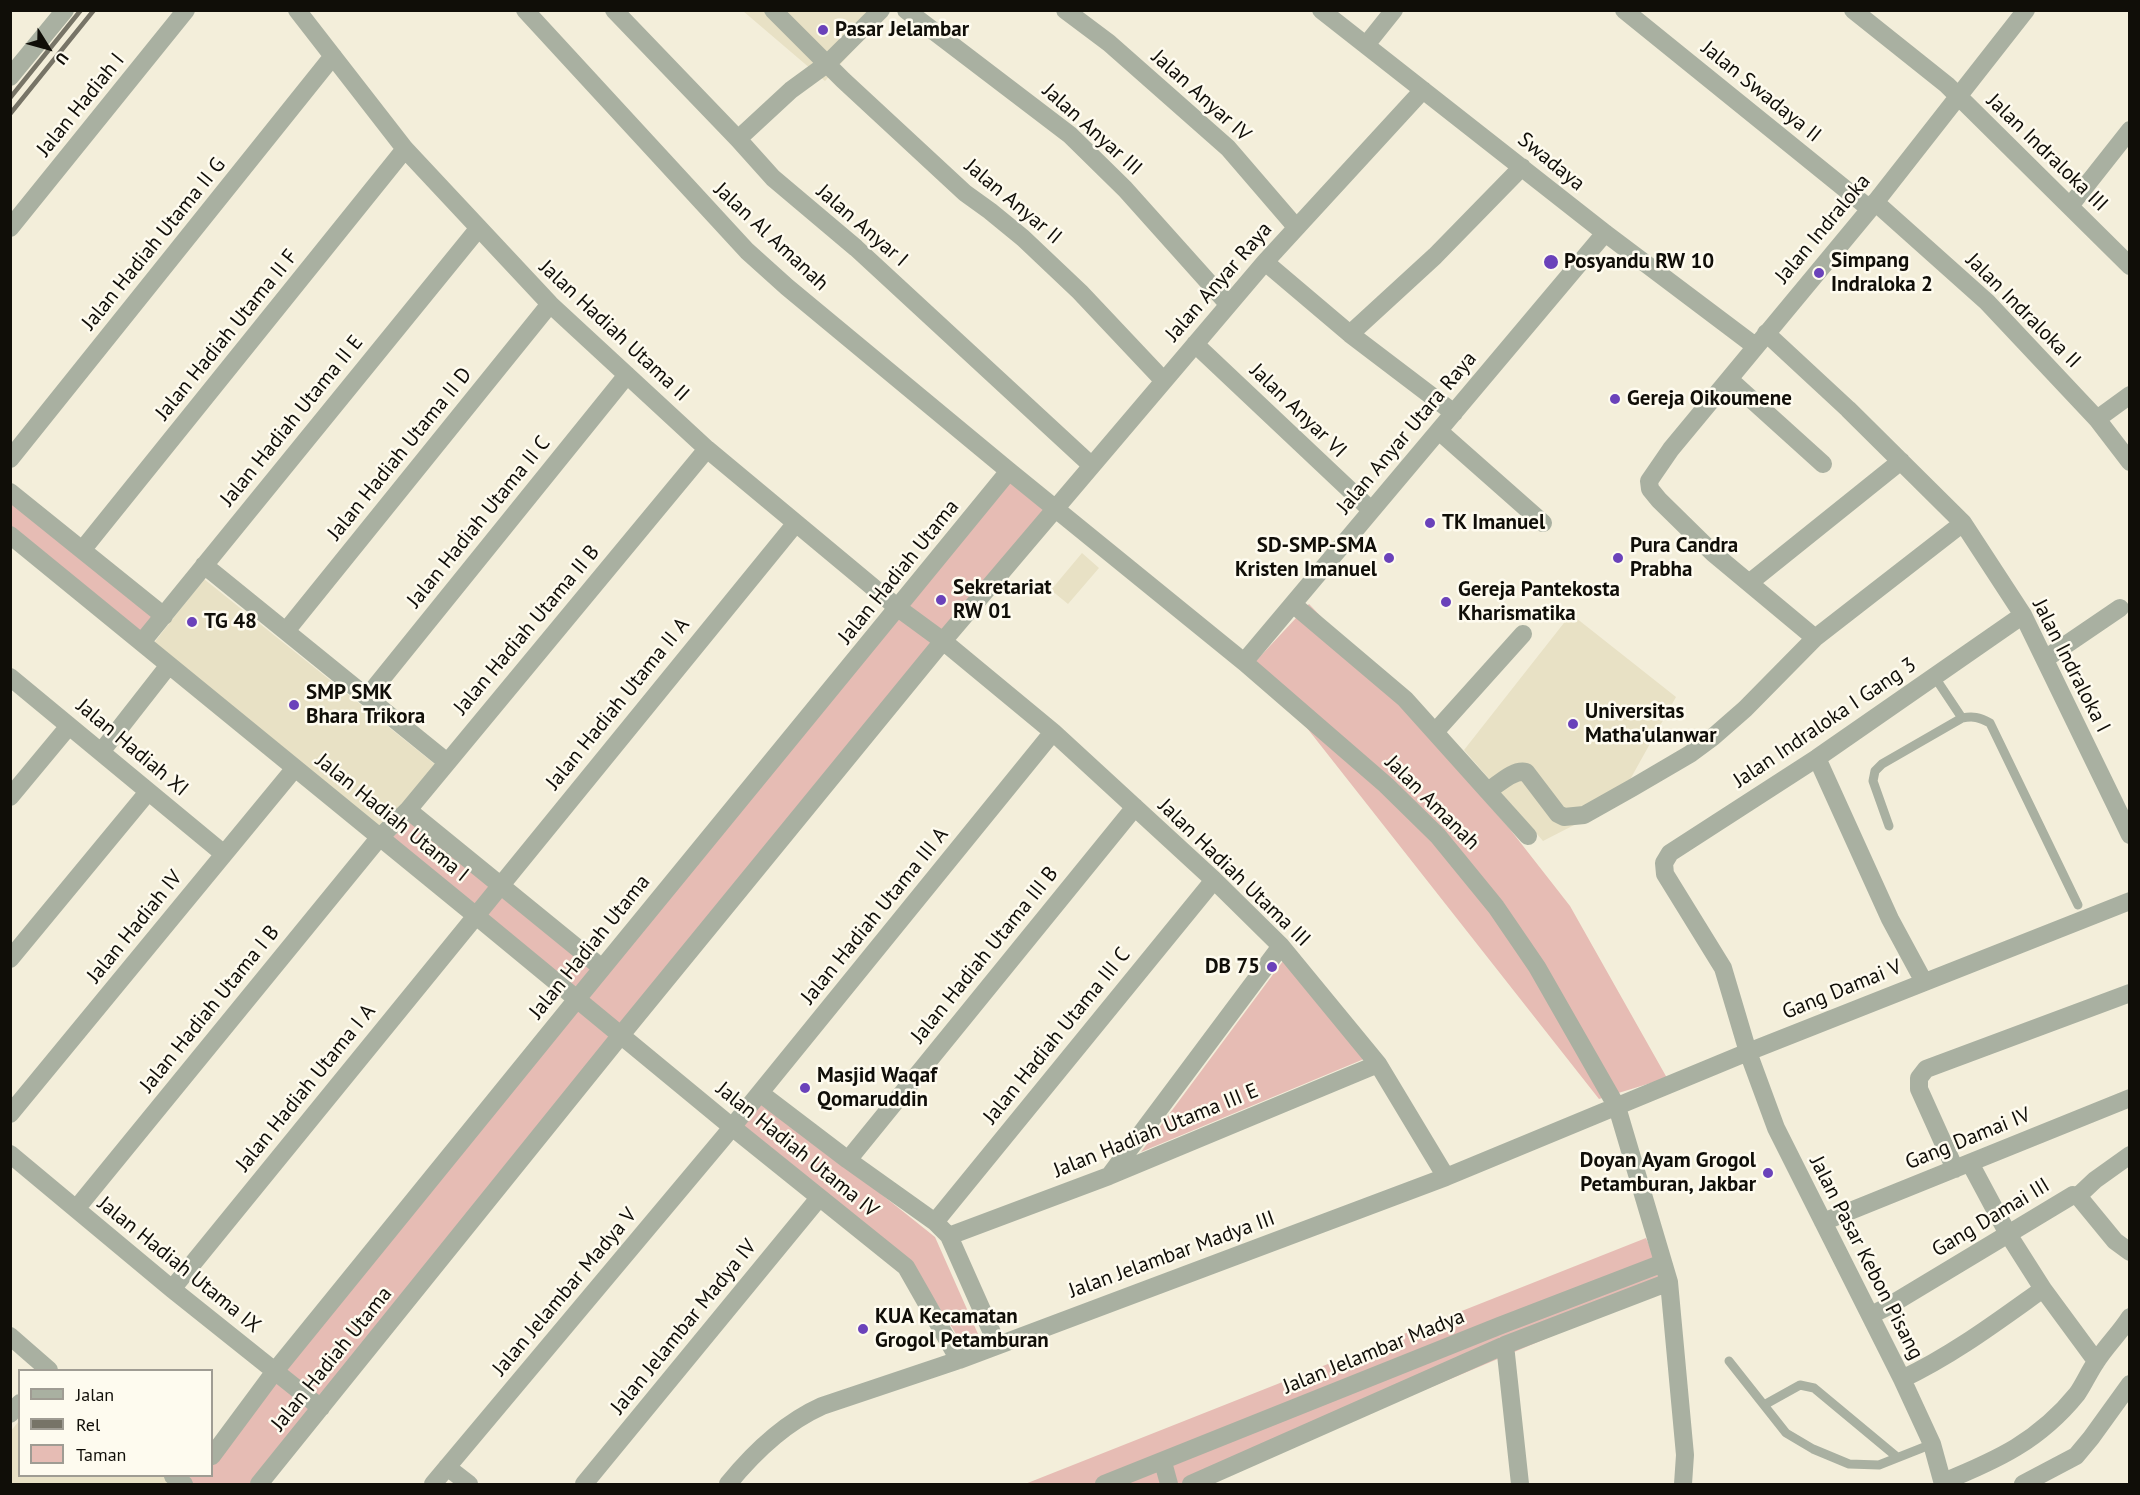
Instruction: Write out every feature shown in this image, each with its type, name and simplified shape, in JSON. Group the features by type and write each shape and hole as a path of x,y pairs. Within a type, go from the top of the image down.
{"street":[{"path":"10,77 65,10"},
{"name":"Jalan Hadiah I","path":"10,228 186,10"},
{"name":"Jalan Hadiah Utama II","path":"297,10 405,149 550,304 707,449 898,608 943,642"},
{"name":"Jalan Al Amanah","path":"525,10 713,216 747,250 787,287 1010,471"},
{"name":"Jalan Anyar I","path":"614,10 774,178 856,248 1091,465"},
{"name":"Jalan Anyar II","path":"773,10 843,80 965,193 1023,238 1080,292 1163,380"},
{"path":"738,139 791,90 828,63 880,10"},
{"name":"Jalan Anyar III","path":"906,10 1070,135 1125,189 1228,304"},
{"name":"Jalan Anyar IV","path":"1065,10 1110,43 1228,148 1296,227"},
{"name":"Swadaya","path":"1321,10 1605,233 1760,340"},
{"path":"1365,45 1394,10"},
{"name":"Jalan Swadaya II","path":"1624,10 1872,205"},
{"name":"Jalan Indraloka III","path":"1853,10 1947,85 2130,266"},
{"name":"Jalan Indraloka","path":"1749,583 1706,547 1659,500 1650,489 1649,481 1671,449 1872,205 2026,10"},
{"name":"Jalan Hadiah Utama II G","path":"10,459 333,56"},
{"name":"Jalan Anyar Raya","path":"1055,508 1228,304 1423,90"},
{"path":"2070,206 2130,130"},
{"name":"Jalan Hadiah Utama II F","path":"83,549 405,149"},
{"path":"1350,334 1435,256 1522,166"},
{"name":"Jalan Indraloka II","path":"1872,205 1987,302 2097,419 2130,462"},
{"name":"Jalan Hadiah Utama II E","path":"142,642 478,229"},
{"name":"Jalan Anyar Utara Raya","path":"1244,662 1294,605 1371,510 1440,432 1605,233"},
{"path":"1265,262 1350,334 1454,413"},
{"name":"Jalan Hadiah Utama II D","path":"286,631 550,304"},
{"name":"Jalan Indraloka I","path":"1760,340 1848,409 1901,461 2023,615 2130,835"},
{"name":"Jalan Anyar VI","path":"1195,344 1371,510"},
{"name":"Jalan Hadiah Utama II C","path":"367,697 627,375"},
{"path":"1730,380 1823,464"},
{"path":"2097,419 2130,395"},
{"path":"1440,432 1543,523"},
{"name":"Jalan Hadiah Utama II B","path":"379,838 408,810 707,449"},
{"path":"1815,638 1749,583 1901,461"},
{"name":"Jalan Amanah","path":"1010,471 1244,662 1386,785 1459,861 1496,907 1532,960 1617,1107 1669,1282 1685,1455 1683,1485"},
{"name":"Jalan Hadiah Utama","path":"213,1455 275,1371 1010,471"},
{"path":"10,492 164,616"},
{"name":"Jalan Hadiah Utama","path":"259,1485 621,1035 1055,508"},
{"name":"Jalan Hadiah Utama II A","path":"475,915 796,522"},
{"path":"1488,791 1514,773 1526,772 1558,814 1570,817 1584,815 1690,754 1713,737 1745,709 1815,638 1956,529"},
{"name":"Jalan Hadiah Utama I","path":"10,535 577,999"},
{"path":"204,565 447,762"},
{"path":"1294,605 1404,699 1528,836"},
{"path":"2045,659 2120,608"},
{"name":"Jalan Indraloka I Gang 3","path":"1665,874 1664,863 1670,853 1817,758 2023,615"},
{"path":"1434,732 1523,634"},
{"name":"Jalan Hadiah Utama III","path":"943,642 1053,732 1214,879 1281,946 1378,1064 1446,1177"},
{"path":"101,752 170,665"},
{"name":"Jalan Hadiah XI","path":"10,677 224,854"},
{"path":"10,797 69,726"},
{"name":"Jalan Hadiah Utama III A","path":"732,1127 1053,732"},
{"path":"1817,758 1890,919 1924,982"},
{"name":"Jalan Hadiah IV","path":"10,1114 295,768"},
{"path":"10,959 148,792"},
{"name":"Jalan Hadiah Utama III B","path":"848,1160 1135,807"},
{"name":"Jalan Hadiah Utama I","path":"408,810 602,968"},
{"name":"Jalan Hadiah Utama I B","path":"76,1209 379,838"},
{"name":"Jalan Pasar Kebon Pisang","path":"1665,874 1723,968 1748,1052 1776,1128 1902,1379 1932,1444 1943,1483"},
{"name":"Jalan Hadiah Utama III C","path":"935,1222 1214,879"},
{"name":"Gang Damai V","path":"1617,1107 1924,982 2081,912 2130,902"},
{"name":"Jalan Hadiah Utama I A","path":"172,1289 475,915"},
{"path":"1109,1176 1281,946"},
{"path":"2096,1361 2043,1289 1962,1166 1919,1089 1919,1078 1926,1070 2130,993"},
{"name":"Jalan Hadiah Utama IV","path":"577,999 906,1267 959,1360"},
{"name":"Jalan Hadiah Utama III E","path":"949,1236 1109,1176 1378,1064"},
{"path":"760,1093 935,1222 949,1236 997,1344"},
{"name":"Gang Damai IV","path":"1823,1222 2130,1098"},
{"name":"Jalan Jelambar Madya III","path":"728,1485 756,1452 806,1413 959,1360 1446,1177 1617,1107"},
{"name":"Jalan Jelambar Madya V","path":"433,1485 732,1127"},
{"name":"Jalan Hadiah Utama IX","path":"10,1155 321,1408"},
{"name":"Gang Damai III","path":"1871,1315 2073,1196 2078,1196 2095,1180 2130,1155"},
{"path":"2078,1196 2115,1240 2130,1252"},
{"name":"Jalan Jelambar Madya IV","path":"584,1485 819,1197"},
{"name":"Jalan Jelambar Madya","path":"1104,1485 1127,1480 1163,1462 1499,1326 1663,1263"},
{"name":"Jalan Jelambar Madya","path":"1191,1485 1504,1345 1669,1282"},
{"path":"1902,1379 1920,1371 1982,1333 2043,1289"},
{"path":"1943,1483 2023,1445 2040,1433 2078,1393 2096,1361 2130,1317"},
{"path":"10,1336 46,1369"},
{"path":"1504,1345 1520,1485"},
{"path":"2023,1485 2076,1456 2130,1384"},
{"path":"1163,1462 1169,1485"},
{"path":"447,1467 469,1485"}],"lane":[{"path":"1934,676 1962,718"},
{"path":"1889,826 1873,781 1875,771 1882,764 1962,718 1974,716 1990,723 2081,912"},
{"path":"1729,1361 1786,1433 1813,1449 1849,1464 1879,1465 1932,1444"},
{"path":"1764,1406 1800,1385 1808,1386 1897,1457"}],"shaded area":[{"path":"743,11 889,11 825,81"},
{"path":"1082,553 1099,568 1068,604 1051,590"},
{"name":"SMP SMK Bhara Trikora","path":"204,579 436,765 383,829 153,644"},
{"name":"Universitas Matha'ulanwar","path":"1571,614 1676,697 1617,803 1543,841 1464,750"},
{"path":"18,1422 18,1477 166,1477 176,1484 11,1484 10,1432"}],"green space":[{"path":"1008,481 1048,511 255,1484 191,1484 187,1481 190,1477 213,1477 213,1449"},
{"path":"10,501 154,617 141,634 11,529"},
{"path":"1309,604 1353,650 1509,828 1570,906 1667,1078 1599,1099 1255,662"},
{"path":"413,820 597,968 576,994 390,839"},
{"path":"1283,961 1364,1059 1141,1152"},
{"path":"762,1099 935,1237 978,1334 961,1342 912,1264 740,1127"},
{"path":"1646,1238 1668,1287 1202,1484 1025,1484"}],"railway":[{"path":"10,98 81,10"},
{"path":"10,114 94,10"}],"place":[{"name":"Pasar Jelambar","path":"823,30"},
{"name":"Posyandu RW 10","path":"1551,262"},
{"name":"Simpang Indraloka 2","path":"1819,273"},
{"name":"Gereja Oikoumene","path":"1615,399"},
{"name":"TK Imanuel","path":"1430,523"},
{"name":"SD-SMP-SMA Kristen Imanuel","path":"1389,558"},
{"name":"Pura Candra Prabha","path":"1618,558"},
{"name":"Sekretariat RW 01","path":"941,600"},
{"name":"Gereja Pantekosta Kharismatika","path":"1446,602"},
{"name":"TG 48","path":"192,622"},
{"name":"SMP SMK Bhara Trikora","path":"294,705"},
{"name":"Universitas Matha'ulanwar","path":"1573,724"},
{"name":"DB 75","path":"1272,967"},
{"name":"Masjid Waqaf Qomaruddin","path":"805,1088"},
{"name":"Doyan Ayam Grogol Petamburan, Jakbar","path":"1768,1173"},
{"name":"KUA Kecamatan Grogol Petamburan","path":"863,1329"}]}
